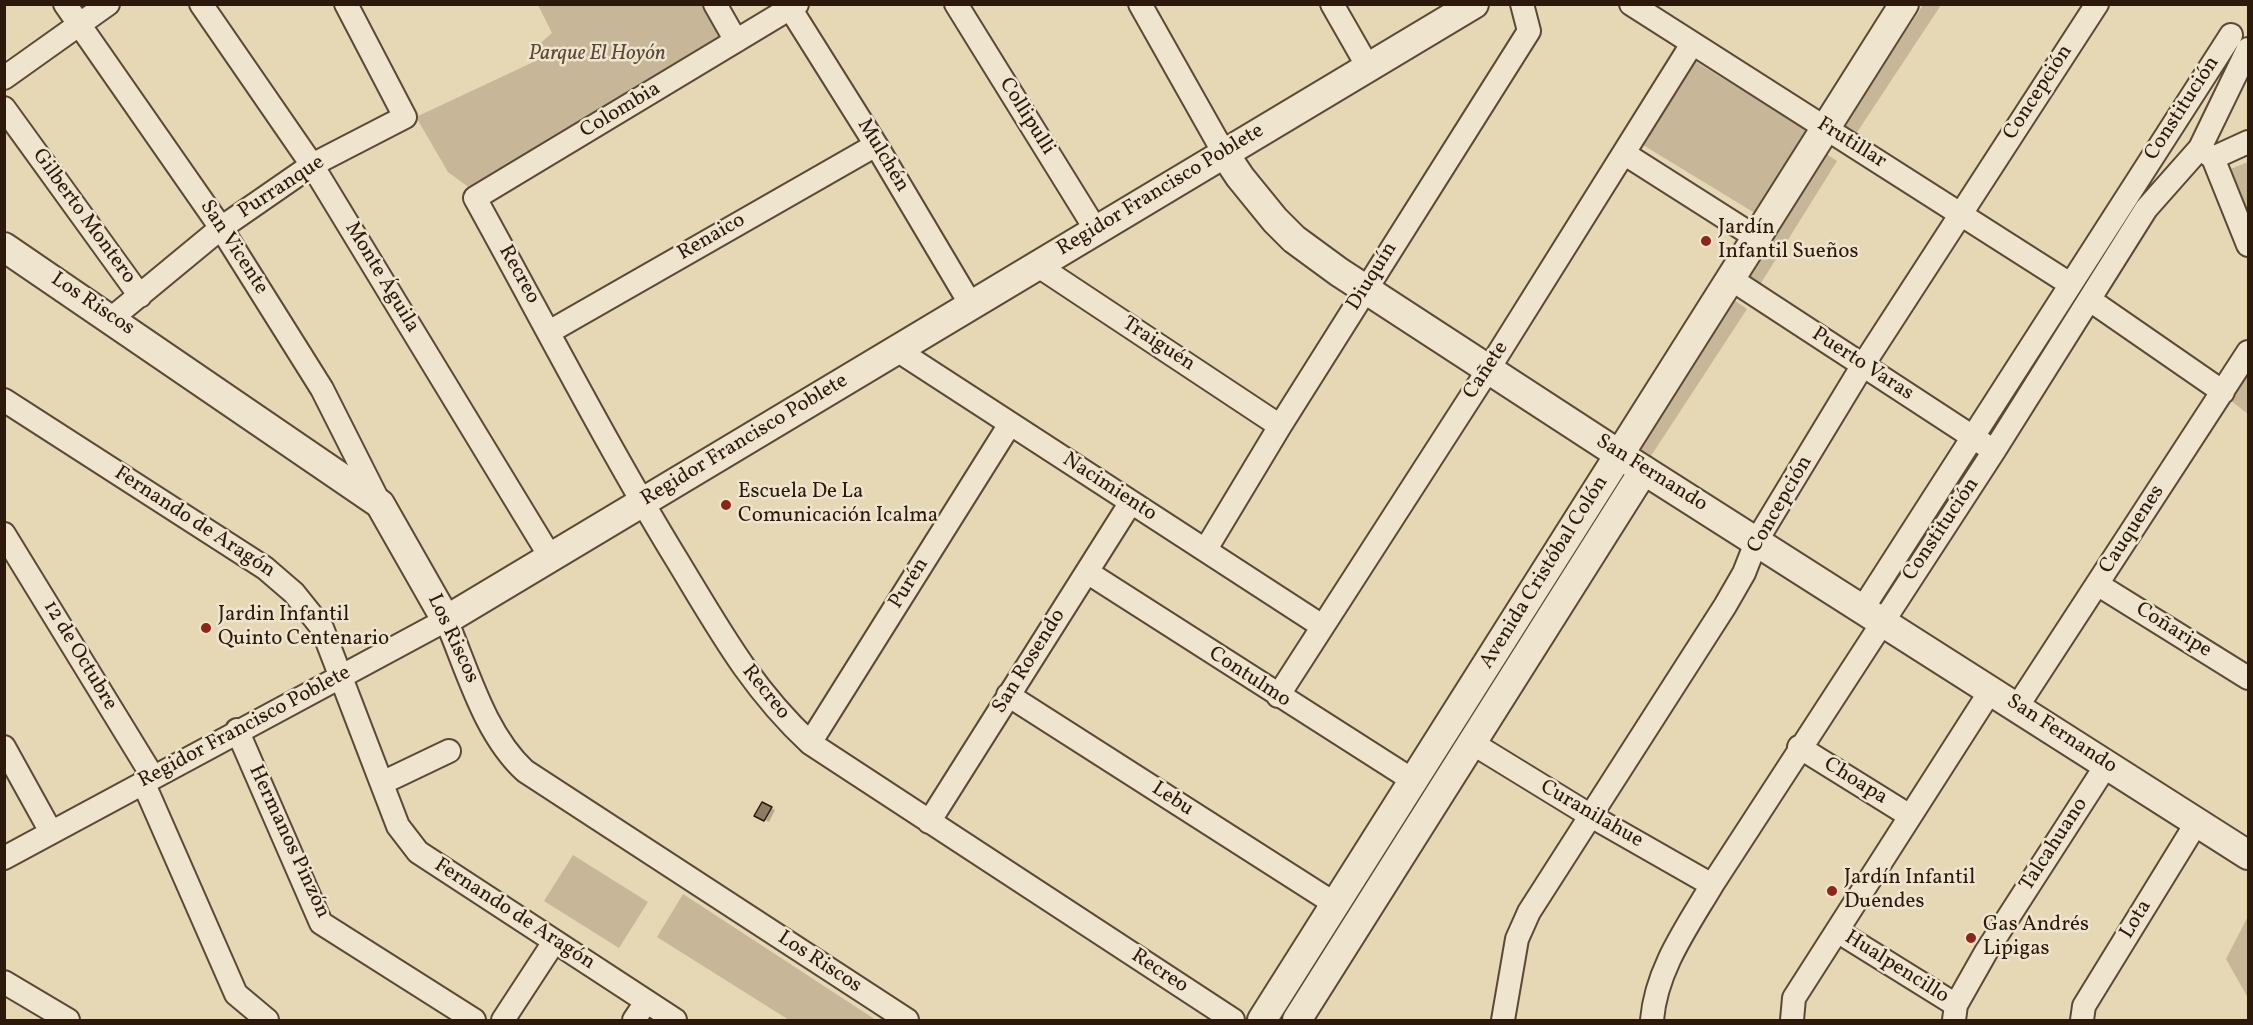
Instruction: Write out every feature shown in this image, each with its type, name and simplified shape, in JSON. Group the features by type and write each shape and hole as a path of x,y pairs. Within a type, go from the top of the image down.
{"street":[{"name":"San Vicente","path":"65,4 221,228 322,389 380,504"},
{"path":"4,78 108,4"},
{"name":"Monte Águila","path":"201,4 312,165 551,558"},
{"name":"Purranque","path":"112,318 221,228 312,165 405,117 345,4"},
{"path":"716,4 736,41"},
{"name":"Collipulli","path":"956,4 1096,230"},
{"name":"San Fernando","path":"1140,4 1224,153 1257,200 1294,239 1365,290 1488,370 2248,855"},
{"path":"1332,4 1368,67"},
{"name":"Regidor Francisco Poblete","path":"4,858 237,730 446,620 1474,4"},
{"name":"Diuquín","path":"1206,549 1280,426 1528,31 1522,4"},
{"name":"Frutillar","path":"1631,4 2070,284"},
{"name":"Concepción","path":"1503,1020 1517,939 1529,912 1725,606 1744,573 1757,540 1863,365 2097,4"},
{"name":"Colombia","path":"475,198 794,6"},
{"name":"Mulchén","path":"794,6 970,305"},
{"name":"Avenida Cristóbal Colón","path":"1262,1020 1826,129 1900,6"},
{"name":"Constitución","path":"1872,614 1994,451 2146,209 2206,153 2240,42"},
{"name":"Constitución","path":"1652,1020 1657,994 1671,954 1799,747 1972,437 2070,284 2240,42"},
{"name":"Cañete","path":"1278,696 1488,370 1692,44"},
{"name":"Gilberto Montero","path":"4,108 140,296"},
{"path":"2248,142 2206,153 2248,245"},
{"name":"Renaico","path":"549,332 876,145"},
{"path":"1624,154 1756,238"},
{"name":"Recreo","path":"475,198 643,503 745,672 777,711 810,743 1233,1020"},
{"name":"Los Riscos","path":"4,246 380,504 446,620 493,730 506,754 525,771 907,1020"},
{"name":"Traiguén","path":"1037,265 1280,426"},
{"name":"Puerto Varas","path":"1731,279 1994,451"},
{"path":"2090,300 2223,392"},
{"name":"Nacimiento","path":"897,350 1322,626"},
{"name":"Cauquenes","path":"2017,707 2248,352"},
{"name":"Fernando de Aragón","path":"4,400 280,580 307,607 322,628 398,826 418,852 554,942 640,1011 675,1020"},
{"name":"Purén","path":"810,743 1010,424"},
{"name":"Avenida Cristóbal Colón","path":"1298,1020 1644,470"},
{"name":"San Rosendo","path":"929,822 1131,502"},
{"name":"12 de Octubre","path":"4,534 148,780 236,994 267,1020"},
{"name":"Contulmo","path":"1087,572 1413,781"},
{"name":"Coñaripe","path":"2097,584 2248,678"},
{"path":"1792,1020 1794,998 1990,690"},
{"name":"Lebu","path":"1008,695 1335,904"},
{"name":"Hermanos Pinzón","path":"237,730 321,923 474,1020"},
{"name":"Curanilahue","path":"1472,743 1591,816 1712,885"},
{"path":"4,747 51,832"},
{"name":"Choapa","path":"1799,747 1910,816"},
{"path":"382,783 449,751"},
{"name":"Talcahuano","path":"1955,1013 1986,952 2107,764"},
{"name":"Lota","path":"2082,1020 2084,1006 2197,822"},
{"name":"Hualpencillo","path":"1837,932 1955,1013"},
{"path":"503,1020 554,942"},
{"path":"4,982 68,1020"}],"green space":[{"name":"Parque El Hoyón","path":"538,5 708,5 726,35 471,189 448,172 416,117 542,58 536,47 552,33"},
{"path":"1923,5 1941,5 1850,143 1838,135"},
{"path":"1696,62 1810,132 1758,215 1643,145"},
{"path":"1825,153 1837,161 1758,288 1745,280"},
{"path":"2248,162 2248,221 2228,170"},
{"path":"1734,300 1747,309 1651,456 1639,448"},
{"path":"2248,367 2248,414 2226,397"},
{"path":"573,855 648,902 619,948 544,901"},
{"path":"683,894 876,1020 789,1020 657,937"},
{"path":"2248,916 2248,998 2226,959"}],"building":[{"path":"762,802 772,807 764,821 754,816"}],"place":[{"name":"Jardín Infantil Sueños","path":"1706,241"},
{"name":"Escuela De La Comunicación Icalma","path":"726,505"},
{"name":"Jardin Infantil Quinto Centenario","path":"206,628"},
{"name":"Jardín Infantil Duendes","path":"1832,891"},
{"name":"Gas Andrés Lipigas","path":"1971,938"}]}
